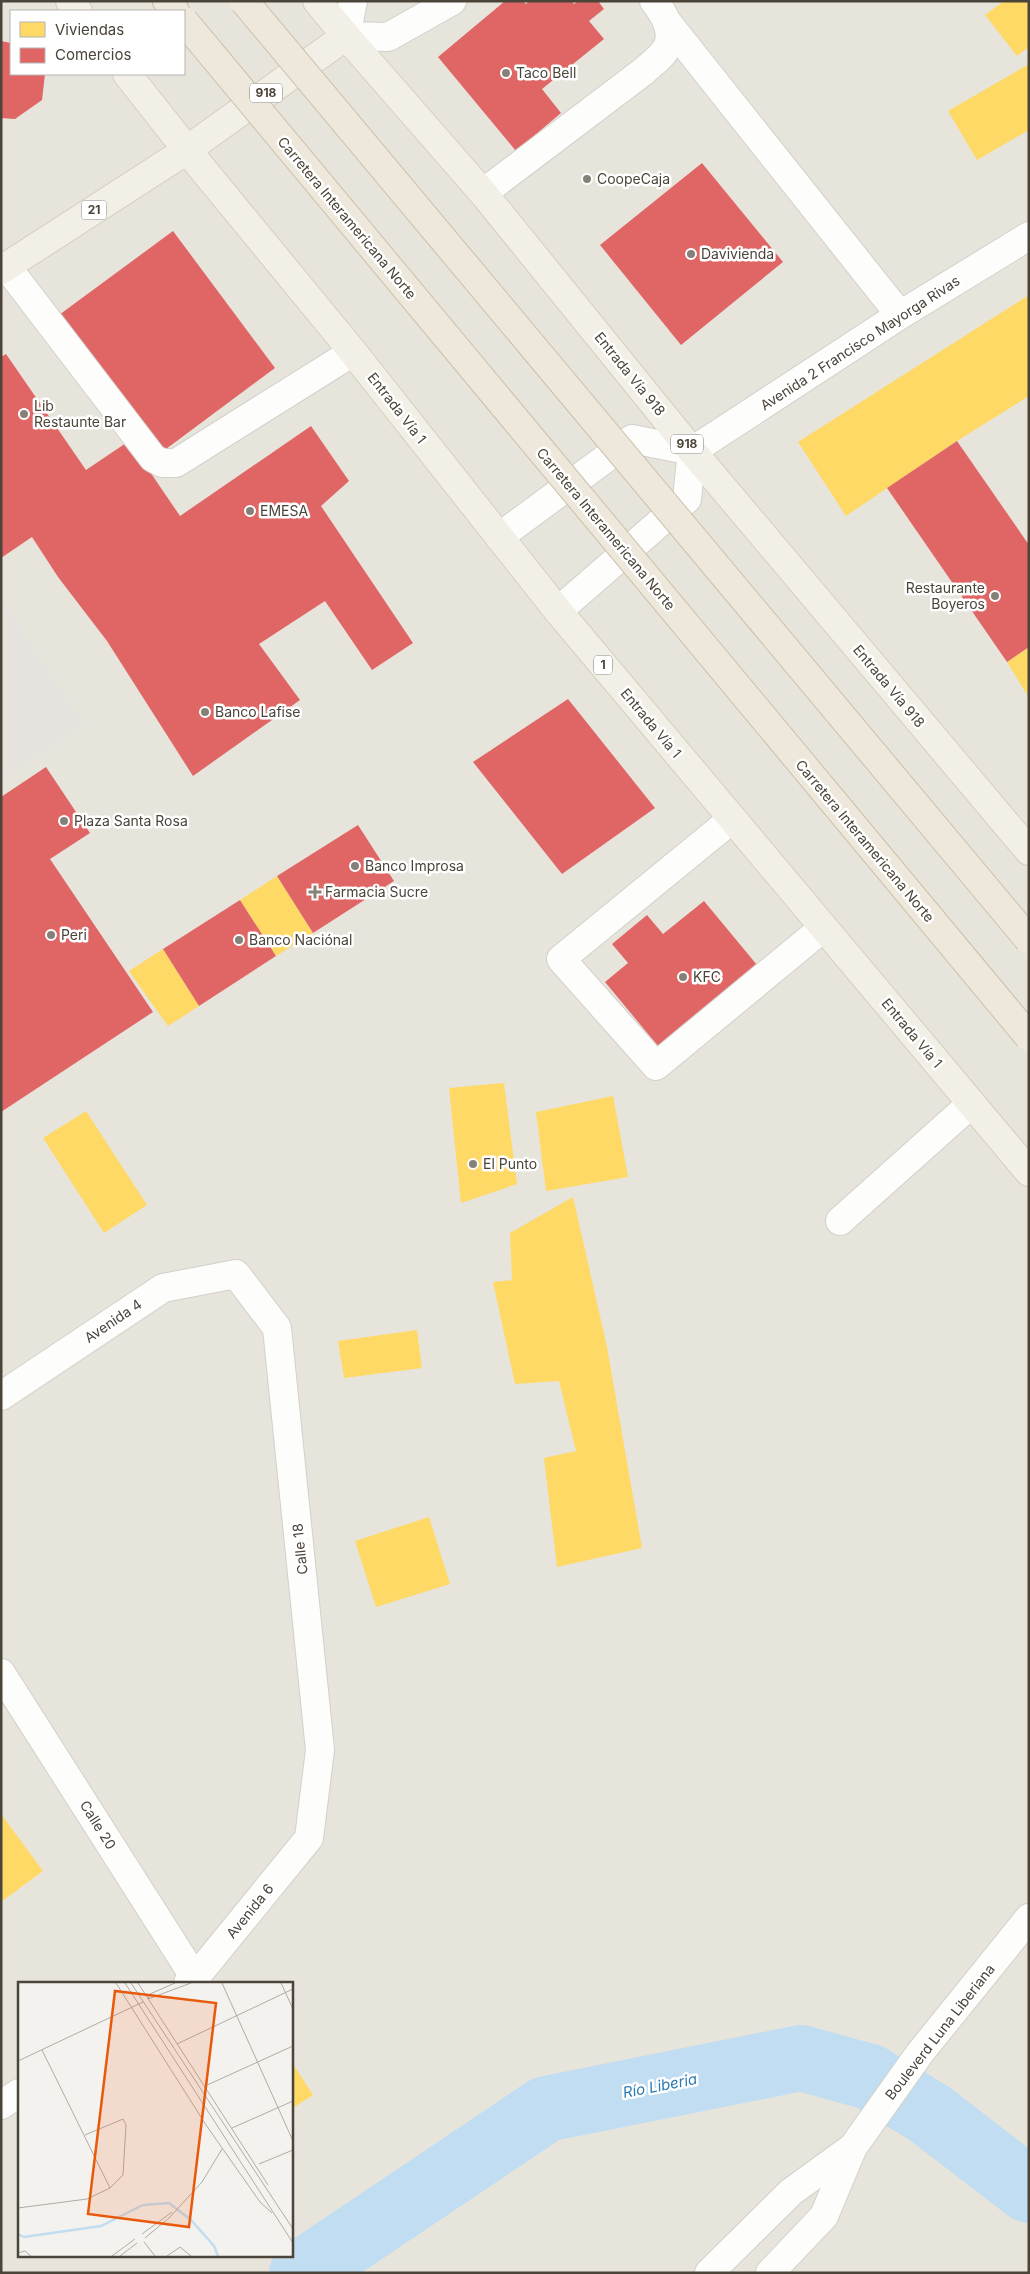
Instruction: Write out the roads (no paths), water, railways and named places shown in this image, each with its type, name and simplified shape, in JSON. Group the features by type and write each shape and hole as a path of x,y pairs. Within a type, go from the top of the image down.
{"highway":[{"path":"244,1 1029,940"},
{"name":"Carretera Interamericana Norte","path":"185,22 1029,1037"}],"main road":[{"path":"317,1 346,36"},
{"name":"918","path":"187,150 346,36"},
{"name":"Entrada Vía 918","path":"346,36 483,192 692,451 1025,840"},
{"name":"Entrada Vía 1","path":"128,75 558,611 1029,1172"},
{"name":"21","path":"4,268 187,150"}],"street":[{"path":"353,1 346,36 388,37 452,1"},
{"path":"483,192 644,70 665,51 670,37 661,12"},
{"path":"661,12 900,315"},
{"name":"Avenida 2 Francisco Mayorga Rivas","path":"692,451 900,315 1029,236"},
{"path":"4,268 153,458 162,463 176,463 352,352"},
{"path":"499,537 632,439 692,451 687,499 558,611"},
{"path":"732,820 561,959 656,1066 823,928"},
{"path":"840,1221 971,1104"},
{"name":"Avenida 4","path":"1,1396 163,1288 236,1274"},
{"name":"Calle 18","path":"236,1274 277,1328 320,1750 309,1838"},
{"name":"Calle 20","path":"1,1672 192,1981"},
{"name":"Avenida 6","path":"192,1981 309,1838"},
{"name":"Bouleverd Luna Liberiana","path":"860,2137 920,2053 1029,1918"},
{"path":"1,2105 18,2094"},
{"path":"709,2273 791,2192 860,2137"},
{"path":"770,2273 824,2216 860,2137"}],"waterway":[{"name":"Río Liberia","path":"302,2273 546,2109 801,2058 870,2077 930,2114 1029,2190"}],"place":[{"name":"Taco Bell","path":"506,73"},
{"name":"CoopeCaja","path":"587,179"},
{"name":"Davivienda","path":"691,254"},
{"name":"Lib Restaunte Bar","path":"24,414"},
{"name":"EMESA","path":"250,511"},
{"name":"Restaurante Boyeros","path":"995,596"},
{"name":"Banco Lafise","path":"205,712"},
{"name":"Plaza Santa Rosa","path":"64,821"},
{"name":"Banco Improsa","path":"355,866"},
{"name":"Farmacia Sucre","path":"315,892"},
{"name":"Peri","path":"51,935"},
{"name":"Banco Naciónal","path":"239,940"},
{"name":"KFC","path":"683,977"},
{"name":"El Punto","path":"473,1164"}]}
